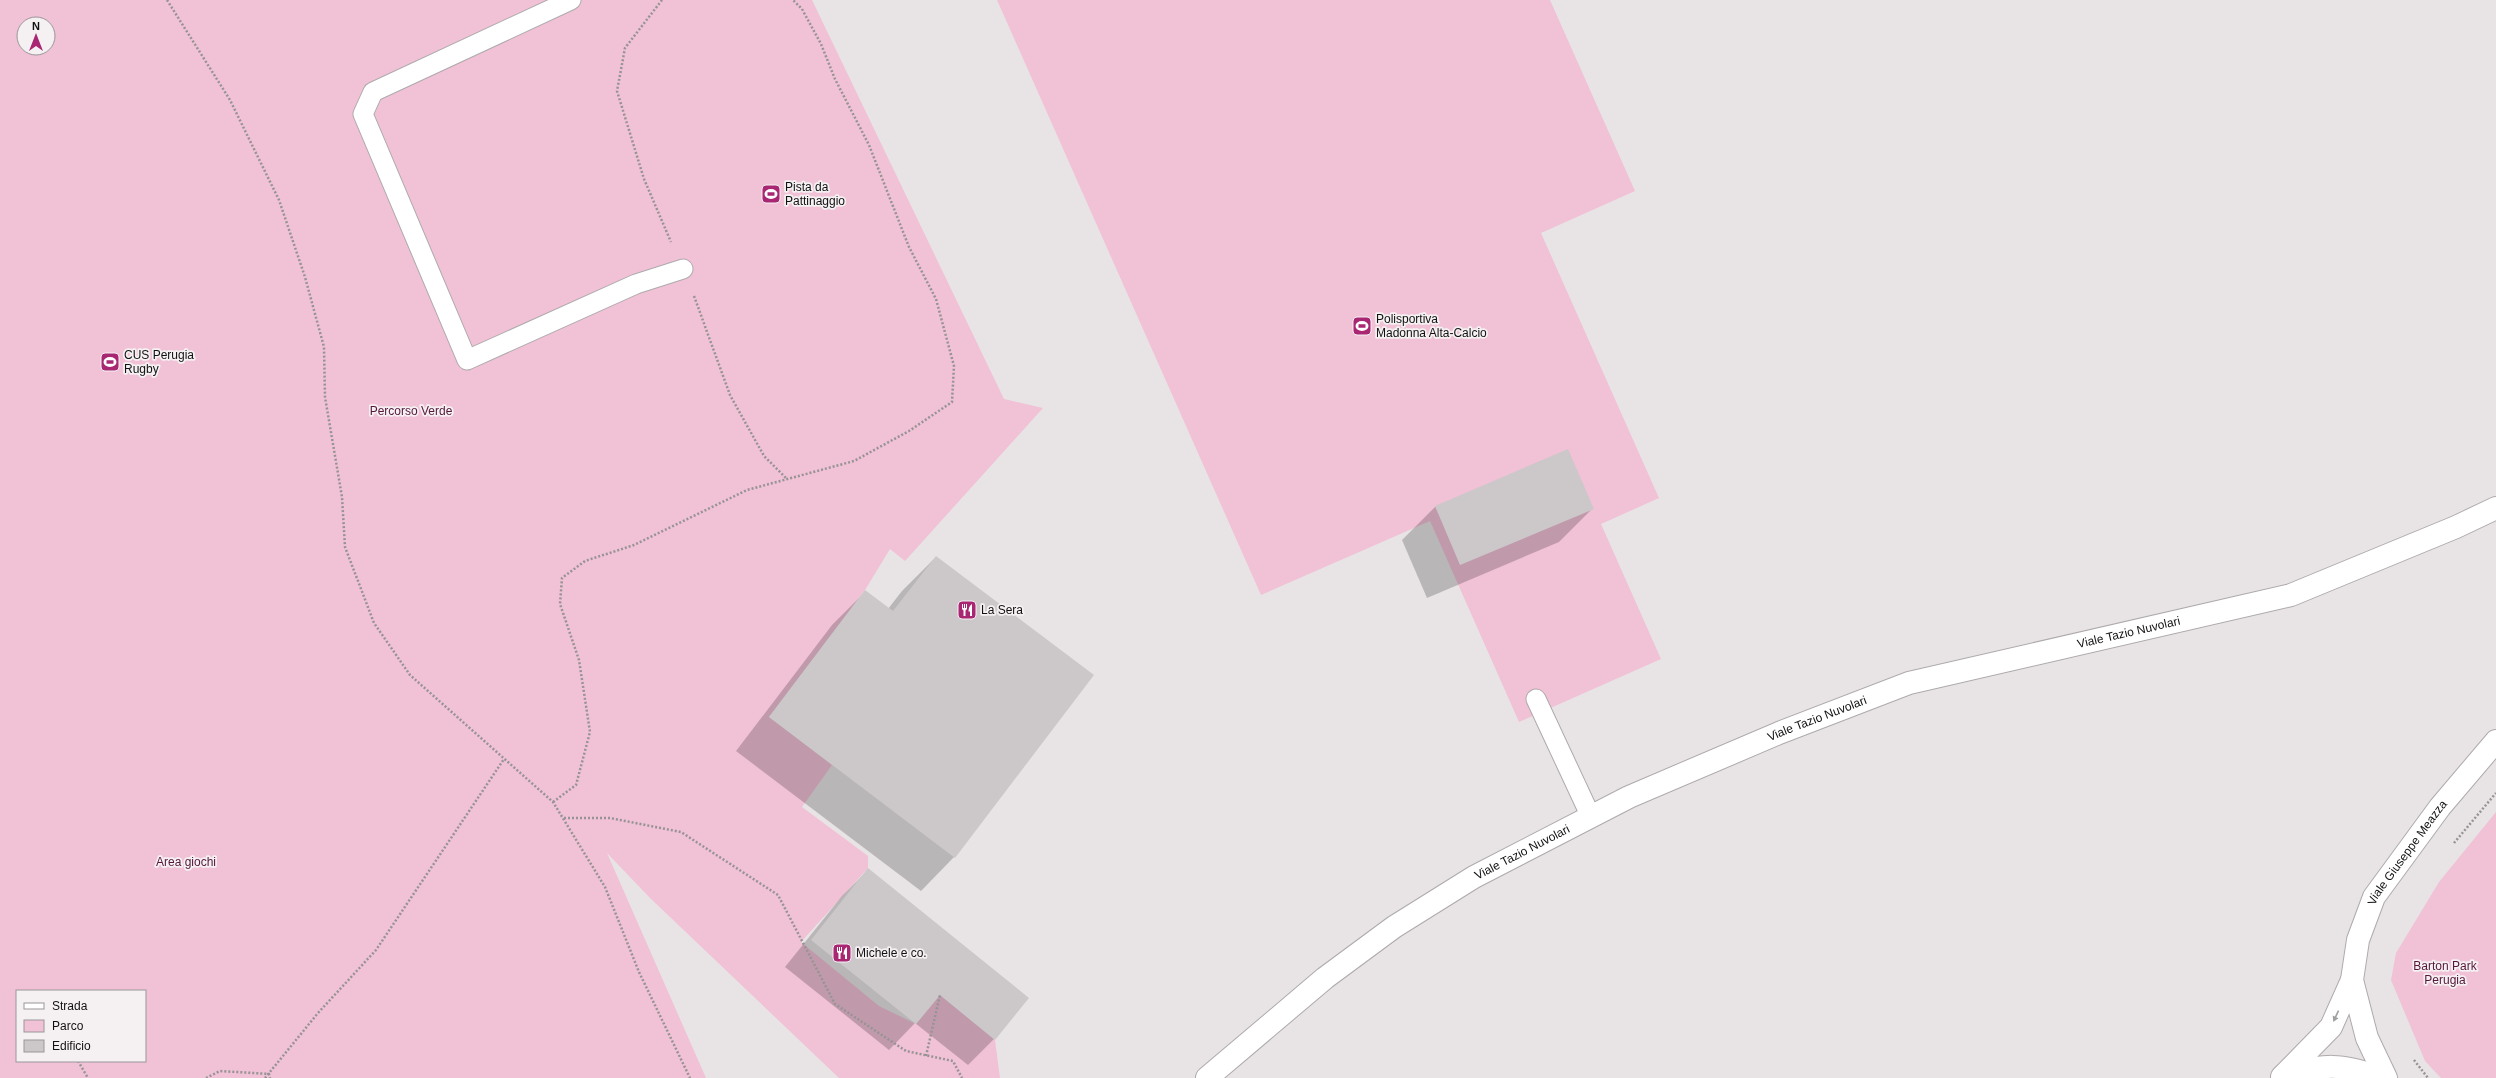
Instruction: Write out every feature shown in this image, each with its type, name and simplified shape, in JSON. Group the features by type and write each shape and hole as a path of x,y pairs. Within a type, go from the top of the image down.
{"street":[{"name":"Viale Tazio Nuvolari","path":"1207,1078 1325,978 1394,927 1474,877 1629,797 1779,733 1909,683 2290,595 2456,527 2496,508"},
{"name":"Viale Giuseppe Meazza","path":"2281,1077 2331,1027 2352,980 2358,940 2374,897 2440,807 2496,741"},
{"name":"Viale Giuseppe Meazza","path":"2352,980 2367,1038 2386,1078"},
{"path":"2281,1077 2317,1067 2353,1068 2382,1078"}],"lane":[{"path":"571,0 373,92 363,114 467,360 636,284 683,269"},
{"path":"1536,699 1590,817"}],"path":[{"path":"167,0 230,100 279,200 305,277 324,347 325,397 342,496 345,547 374,623 410,675 553,802 605,887 639,972 690,1078"},
{"path":"553,802 576,785 590,732 579,660 560,604 562,578 585,561 634,545 747,490 854,461 910,431 952,402 954,366 936,299 910,248 869,145 835,79 821,44 802,9 793,0"},
{"path":"264,1078 269,1074 318,1013 376,950 504,759"},
{"path":"2451,847 2496,793"},
{"path":"563,818 610,818 680,832 778,895 835,1004 906,1051 953,1061 962,1078"},
{"path":"926,1056 940,995"},
{"path":"2410,1055 2428,1078"},
{"path":"79,1062 88,1078"},
{"path":"206,1078 220,1071 269,1074"},
{"path":"269,1074 270,1078"}],"green space":[{"name":"Percorso Verde","path":"0,0 812,0 1004,399 1043,408 905,561 890,549 865,590 769,717 832,765 802,807 868,856 868,868 801,942 879,1006 916,1024 940,995 995,1040 1000,1078 839,1078 650,898 607,853 706,1078 0,1078"},
{"name":"Polisportiva Madonna Alta-Calcio","path":"997,0 1550,0 1635,191 1541,233 1659,498 1601,524 1661,659 1519,722 1430,521 1261,595"},
{"name":"Barton Park Perugia","path":"2496,812 2496,1078 2441,1078 2425,1061 2391,980 2396,953 2439,882"}],"building":[{"path":"1568,449 1594,509 1460,565 1435,506"},
{"path":"936,556 1094,675 955,858 769,717 865,590 893,611"},
{"path":"868,868 1029,998 995,1040 940,995 916,1024 811,940"}],"place":[{"name":"Pista da Pattinaggio","path":"771,194"},
{"name":"Polisportiva Madonna Alta-Calcio","path":"1362,326"},
{"name":"CUS Perugia Rugby","path":"110,362"},
{"name":"La Sera","path":"967,610"},
{"name":"Michele e co.","path":"842,953"}],"park label":[{"name":"Area giochi","path":"186,862"}]}
